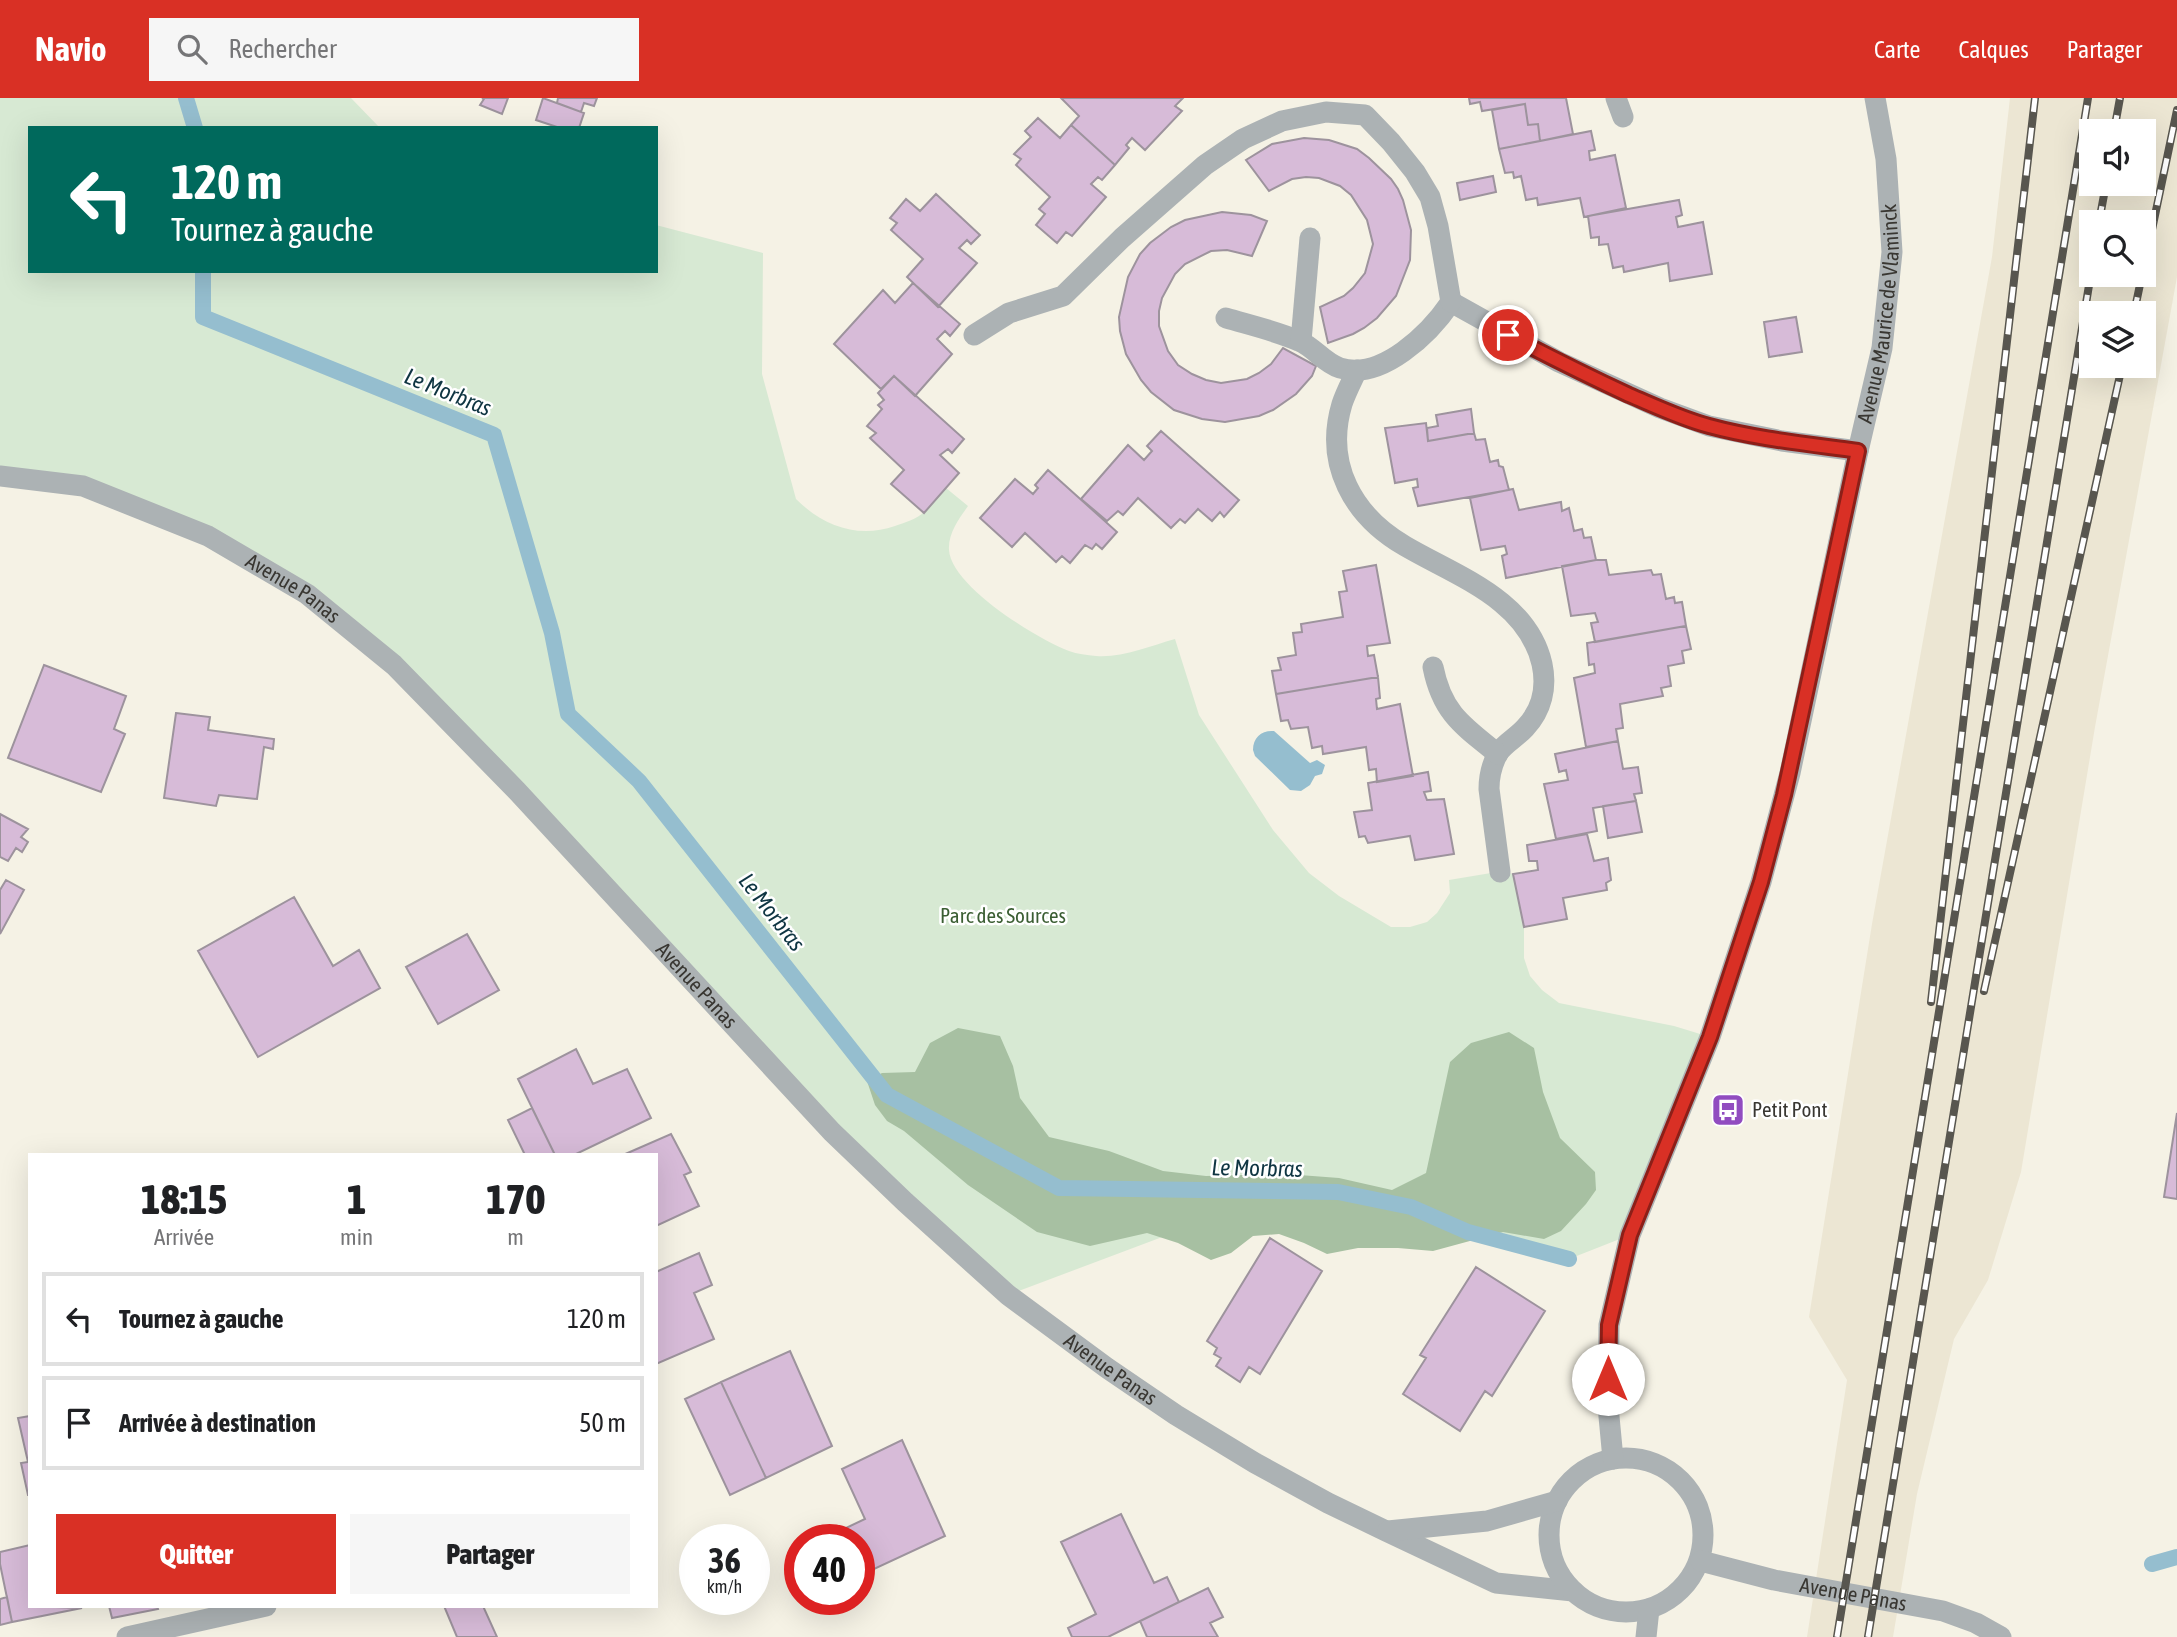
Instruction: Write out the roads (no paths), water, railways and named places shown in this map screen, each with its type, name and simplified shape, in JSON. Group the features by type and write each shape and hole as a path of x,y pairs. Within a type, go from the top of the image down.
{"street":[{"name":"Avenue Maurice de Vlaminck","path":"1613,1459 1608,1406 1609,1325 1630,1235 1710,1037 1761,882 1790,774 1882,348 1892,252 1886,159 1875,98"},
{"path":"974,335 1009,313 1063,296 1205,165 1243,138 1262,128 1304,115 1365,107 1415,172 1430,197 1438,226 1451,302 1439,319 1410,346 1375,366 1357,370 1340,368 1301,341 1226,318"},
{"path":"1301,341 1310,238"},
{"path":"1451,302 1559,362 1660,408 1709,426 1782,441 1858,451"},
{"path":"1357,370 1341,406 1336,436 1340,470 1356,502 1385,533 1495,597 1520,621 1541,661 1544,677 1540,706 1525,728 1498,754 1490,776 1489,789 1500,872"},
{"name":"Avenue Panas","path":"0,476 83,486 208,536 307,594 394,665 517,792 832,1132 1007,1295 1107,1368 1176,1415 1255,1463 1386,1531 1496,1583 1573,1591"},
{"path":"1433,667 1444,704 1466,728 1498,754"},
{"path":"1613,1459 1640,1460 1664,1469 1682,1482 1696,1505 1703,1531 1701,1561 1681,1590 1649,1609 1623,1613 1595,1606 1573,1591 1556,1570 1550,1553 1549,1527 1557,1500 1575,1477 1613,1459"},
{"path":"1386,1531 1487,1521 1557,1500"},
{"name":"Avenue Panas","path":"1701,1561 1774,1580 1943,1611 1976,1623 2001,1637"},
{"path":"127,1637 257,1608"},
{"path":"1646,1637 1649,1609"}],"water":[{"path":"1274,731 1310,763 1317,760 1325,765 1322,774 1315,776 1310,785 1301,791 1290,790 1255,756 1253,745 1256,738 1262,733"}],"waterway":[{"name":"Le Morbras","path":"186,98 194,126"},
{"name":"Le Morbras","path":"203,273 203,317 494,435 552,633 568,714 639,781 887,1095 1059,1188 1338,1192 1411,1207 1468,1232 1569,1259"},
{"name":"Le Morbras","path":"2152,1564 2177,1557"}],"railway":[{"path":"1931,1002 2035,98"},
{"path":"1837,1637 2088,98"},
{"path":"2116,119 2120,98"},
{"path":"2156,211 2177,110"},
{"path":"2101,210 2104,196"},
{"path":"1868,1637 2089,287"},
{"path":"2137,301 2139,287"},
{"path":"1984,991 2119,378"}],"place":[{"name":"Petit Pont","path":"1728,1110"}],"park label":[{"name":"Parc des Sources","path":"1003,916"}]}
